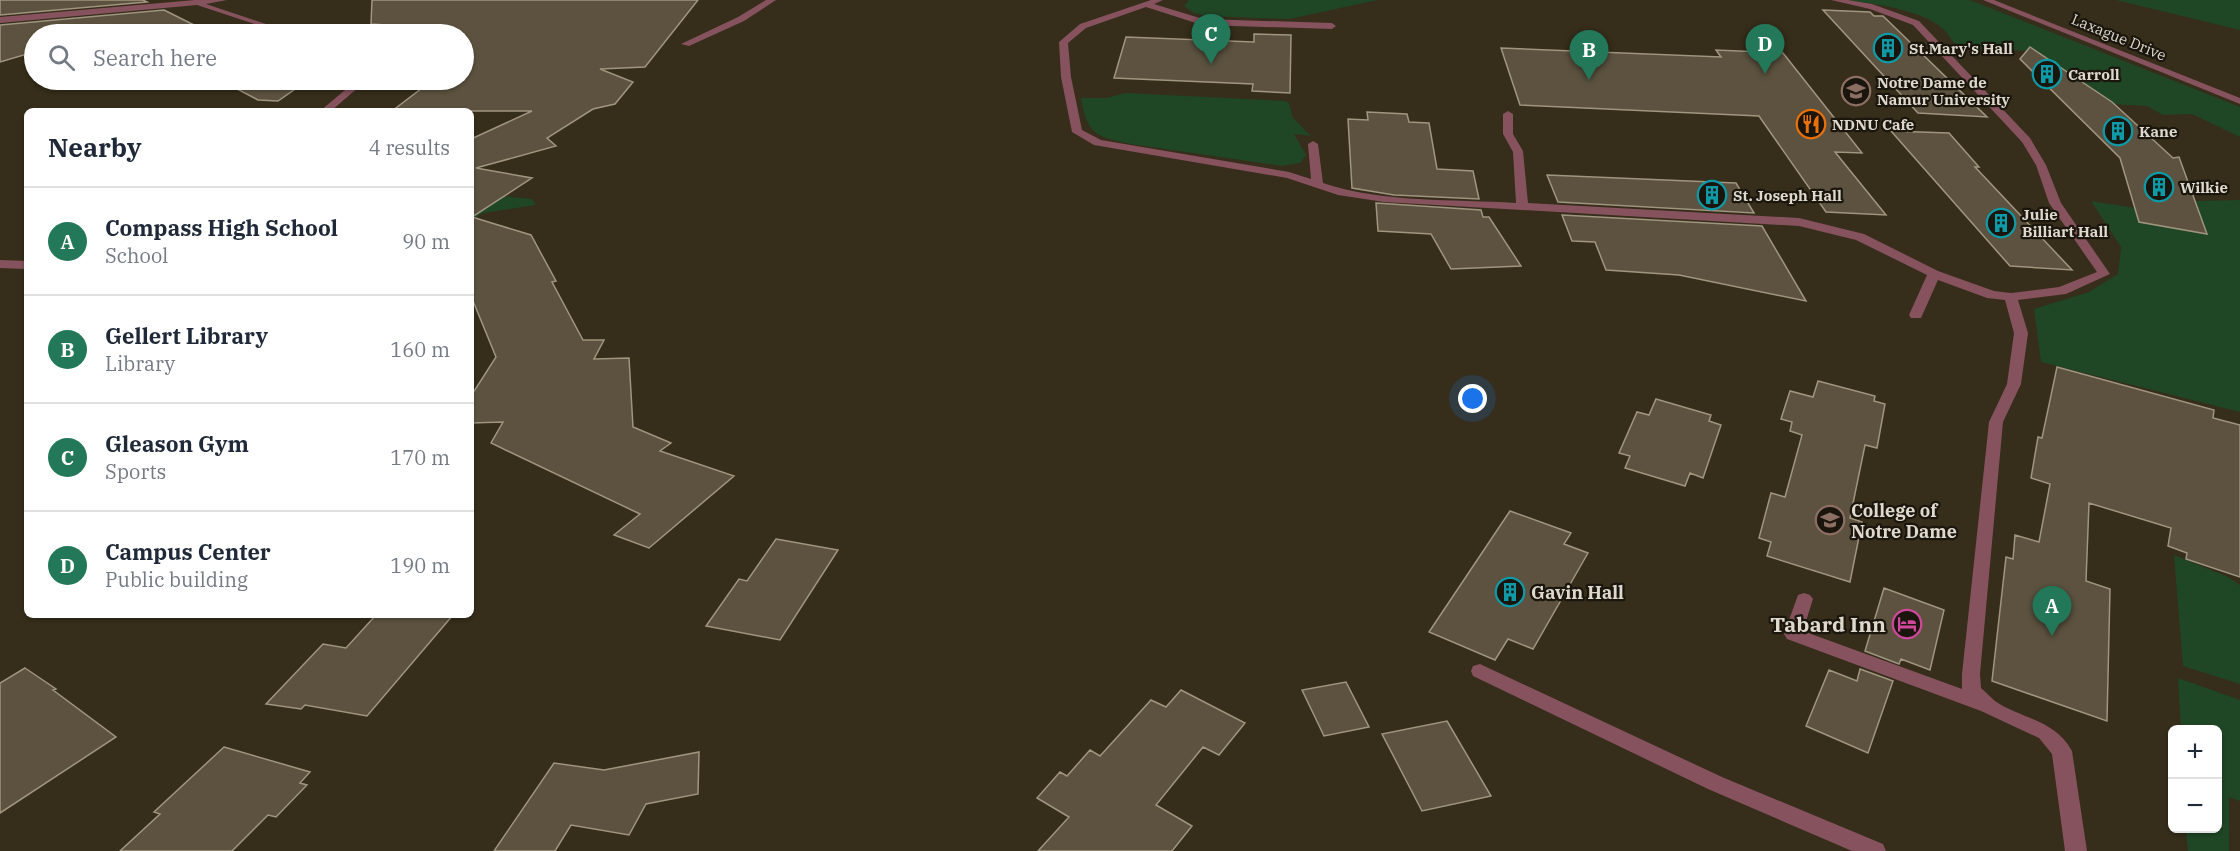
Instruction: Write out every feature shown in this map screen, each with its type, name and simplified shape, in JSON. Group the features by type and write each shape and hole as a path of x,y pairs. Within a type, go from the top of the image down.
{"street":[{"path":"0,20 223,0"},
{"path":"686,44 741,19 772,0"},
{"path":"1159,0 1083,26 1063,42 1066,77 1077,132 1098,143 1289,175 1342,193 1384,199 1798,222 1860,237 1934,274 1992,295 2011,297 2061,291 2104,274 2055,203 2041,165 2026,140 1916,22 1872,7 1835,0"},
{"name":"Laxague Drive","path":"1987,0 2240,101"},
{"path":"195,3 261,24"},
{"path":"1144,4 1202,22 1332,26"},
{"path":"329,108 350,90"},
{"path":"1508,114 1507,135 1510,144 1518,151 1522,207"},
{"path":"1312,144 1317,183"},
{"path":"0,264 24,265"},
{"path":"1916,315 1934,274"},
{"path":"1988,706 1972,690 1971,675 1996,422 2014,384 2021,333 2011,297"},
{"path":"1804,599 1793,634 1988,706 2046,733 2062,751 2076,851"},
{"path":"1480,670 1715,783 1875,851"}],"green space":[{"path":"1189,0 1378,0 1289,19 1207,16 1194,13 1184,6"},
{"path":"1847,0 1970,0 2240,107 2240,137 2192,114 2163,115 2147,106 2110,104 2036,51 1957,48 1946,32 1926,18 1900,9"},
{"path":"2116,0 2240,0 2240,30"},
{"path":"1125,93 1285,101 1289,103 1293,118 1311,136 1294,134 1306,155 1300,163 1282,166 1131,144 1101,136 1090,127 1081,98 1106,98"},
{"path":"474,193 532,199 536,205 483,213 474,219"},
{"path":"2240,200 2240,412 2041,362 2034,309 2089,292 2118,274 2121,247 2091,201 2135,208 2139,222 2207,234 2195,201"},
{"path":"2174,555 2228,577 2240,585 2240,684 2183,666"},
{"path":"2178,678 2240,700 2240,801 2229,797 2229,851 2188,851 2186,833 2222,833 2222,725 2181,725"}],"building":[{"path":"0,0 143,0 147,2 0,15"},
{"path":"372,0 698,0 645,67 600,69 633,82 615,104 593,109 547,138 556,146 476,168 532,178 474,216 474,138 532,111 396,108 419,90 474,90 474,24 371,24"},
{"path":"164,10 192,24 24,24 24,55 0,62 0,25"},
{"name":"St.Mary's Hall","path":"1823,10 1870,12 1874,16 1883,16 1987,117 1918,113"},
{"path":"1254,34 1291,35 1290,93 1252,91 1253,84 1114,78 1126,37 1254,42"},
{"path":"2030,47 2112,102 2173,158 2179,157 2207,234 2139,222 2120,158 2020,59"},
{"path":"1501,48 1721,57 1716,50 1783,53 1862,153 1835,152 1886,215 1826,212 1759,116 1520,105"},
{"path":"239,90 294,90 278,101 258,100"},
{"path":"1367,112 1407,114 1409,122 1429,123 1437,169 1473,171 1479,199 1394,195 1352,188 1348,119 1368,120"},
{"name":"Julie Billiart Hall","path":"1891,131 1949,133 1979,167 1975,167 2072,270 2010,266"},
{"path":"1547,175 1736,183 1754,213 1558,202"},
{"path":"1376,203 1481,210 1483,217 1489,217 1521,266 1451,269 1431,234 1378,231"},
{"path":"1562,215 1762,226 1806,301 1679,275 1606,270 1595,242 1572,241"},
{"path":"474,218 531,235 556,281 552,282 583,340 604,340 594,359 629,358 633,427 671,443 660,451 734,476 649,548 614,535 640,514 491,443 503,422 474,423 474,391 496,357 474,303"},
{"path":"2057,367 2214,410 2213,418 2240,425 2240,577 2186,559 2187,553 2168,546 2171,528 2089,503 2086,581 2110,589 2107,721 1992,681 2006,557 2013,559 2015,535 2039,542 2050,484 2031,478 2038,437 2042,438"},
{"path":"1818,381 1875,396 1874,401 1885,404 1877,448 1865,445 1850,518 1862,522 1850,582 1767,556 1771,542 1759,538 1771,493 1785,497 1802,435 1790,431 1792,422 1781,419 1790,391 1813,397"},
{"path":"1656,399 1711,415 1709,421 1721,425 1703,478 1690,473 1685,486 1625,468 1630,456 1619,453 1637,412 1649,415"},
{"name":"Gavin Hall","path":"1510,511 1571,533 1564,544 1588,553 1533,649 1508,639 1495,660 1429,632"},
{"path":"776,539 838,550 780,640 706,626 739,579 747,581"},
{"name":"Tabard Inn","path":"1884,588 1944,610 1930,670 1901,659 1899,664 1865,651"},
{"path":"373,618 450,618 367,716 305,705 301,709 266,704 323,644 346,648"},
{"path":"25,668 56,689 53,690 116,737 0,813 0,683"},
{"path":"1860,669 1893,681 1868,753 1806,726 1829,670 1857,681"},
{"path":"1346,682 1369,727 1324,736 1302,690"},
{"path":"1181,690 1245,723 1219,755 1203,747 1156,805 1192,826 1172,851 1038,851 1069,817 1037,798 1060,772 1067,776 1090,750 1100,756 1151,700 1166,707"},
{"path":"1447,721 1491,796 1422,811 1382,734"},
{"path":"224,747 310,772 300,783 307,785 276,817 268,815 232,851 120,851 160,814 154,812"},
{"path":"699,752 698,794 646,804 629,835 571,825 555,851 494,851 554,763 604,770"}],"place":[{"name":"St.Mary's Hall","path":"1888,48"},
{"name":"Gleason Gym","path":"1211,64"},
{"name":"Campus Center","path":"1765,74"},
{"name":"Carroll","path":"2047,74"},
{"name":"Gellert Library","path":"1589,80"},
{"name":"Notre Dame de Namur University","path":"1856,91"},
{"name":"NDNU Cafe","path":"1811,124"},
{"name":"Kane","path":"2118,131"},
{"name":"Wilkie","path":"2159,187"},
{"name":"St. Joseph Hall","path":"1712,195"},
{"name":"Julie Billiart Hall","path":"2001,223"},
{"name":"College of Notre Dame","path":"1830,520"},
{"name":"Gavin Hall","path":"1510,592"},
{"name":"Tabard Inn","path":"1907,624"},
{"name":"Compass High School","path":"2052,636"}]}
